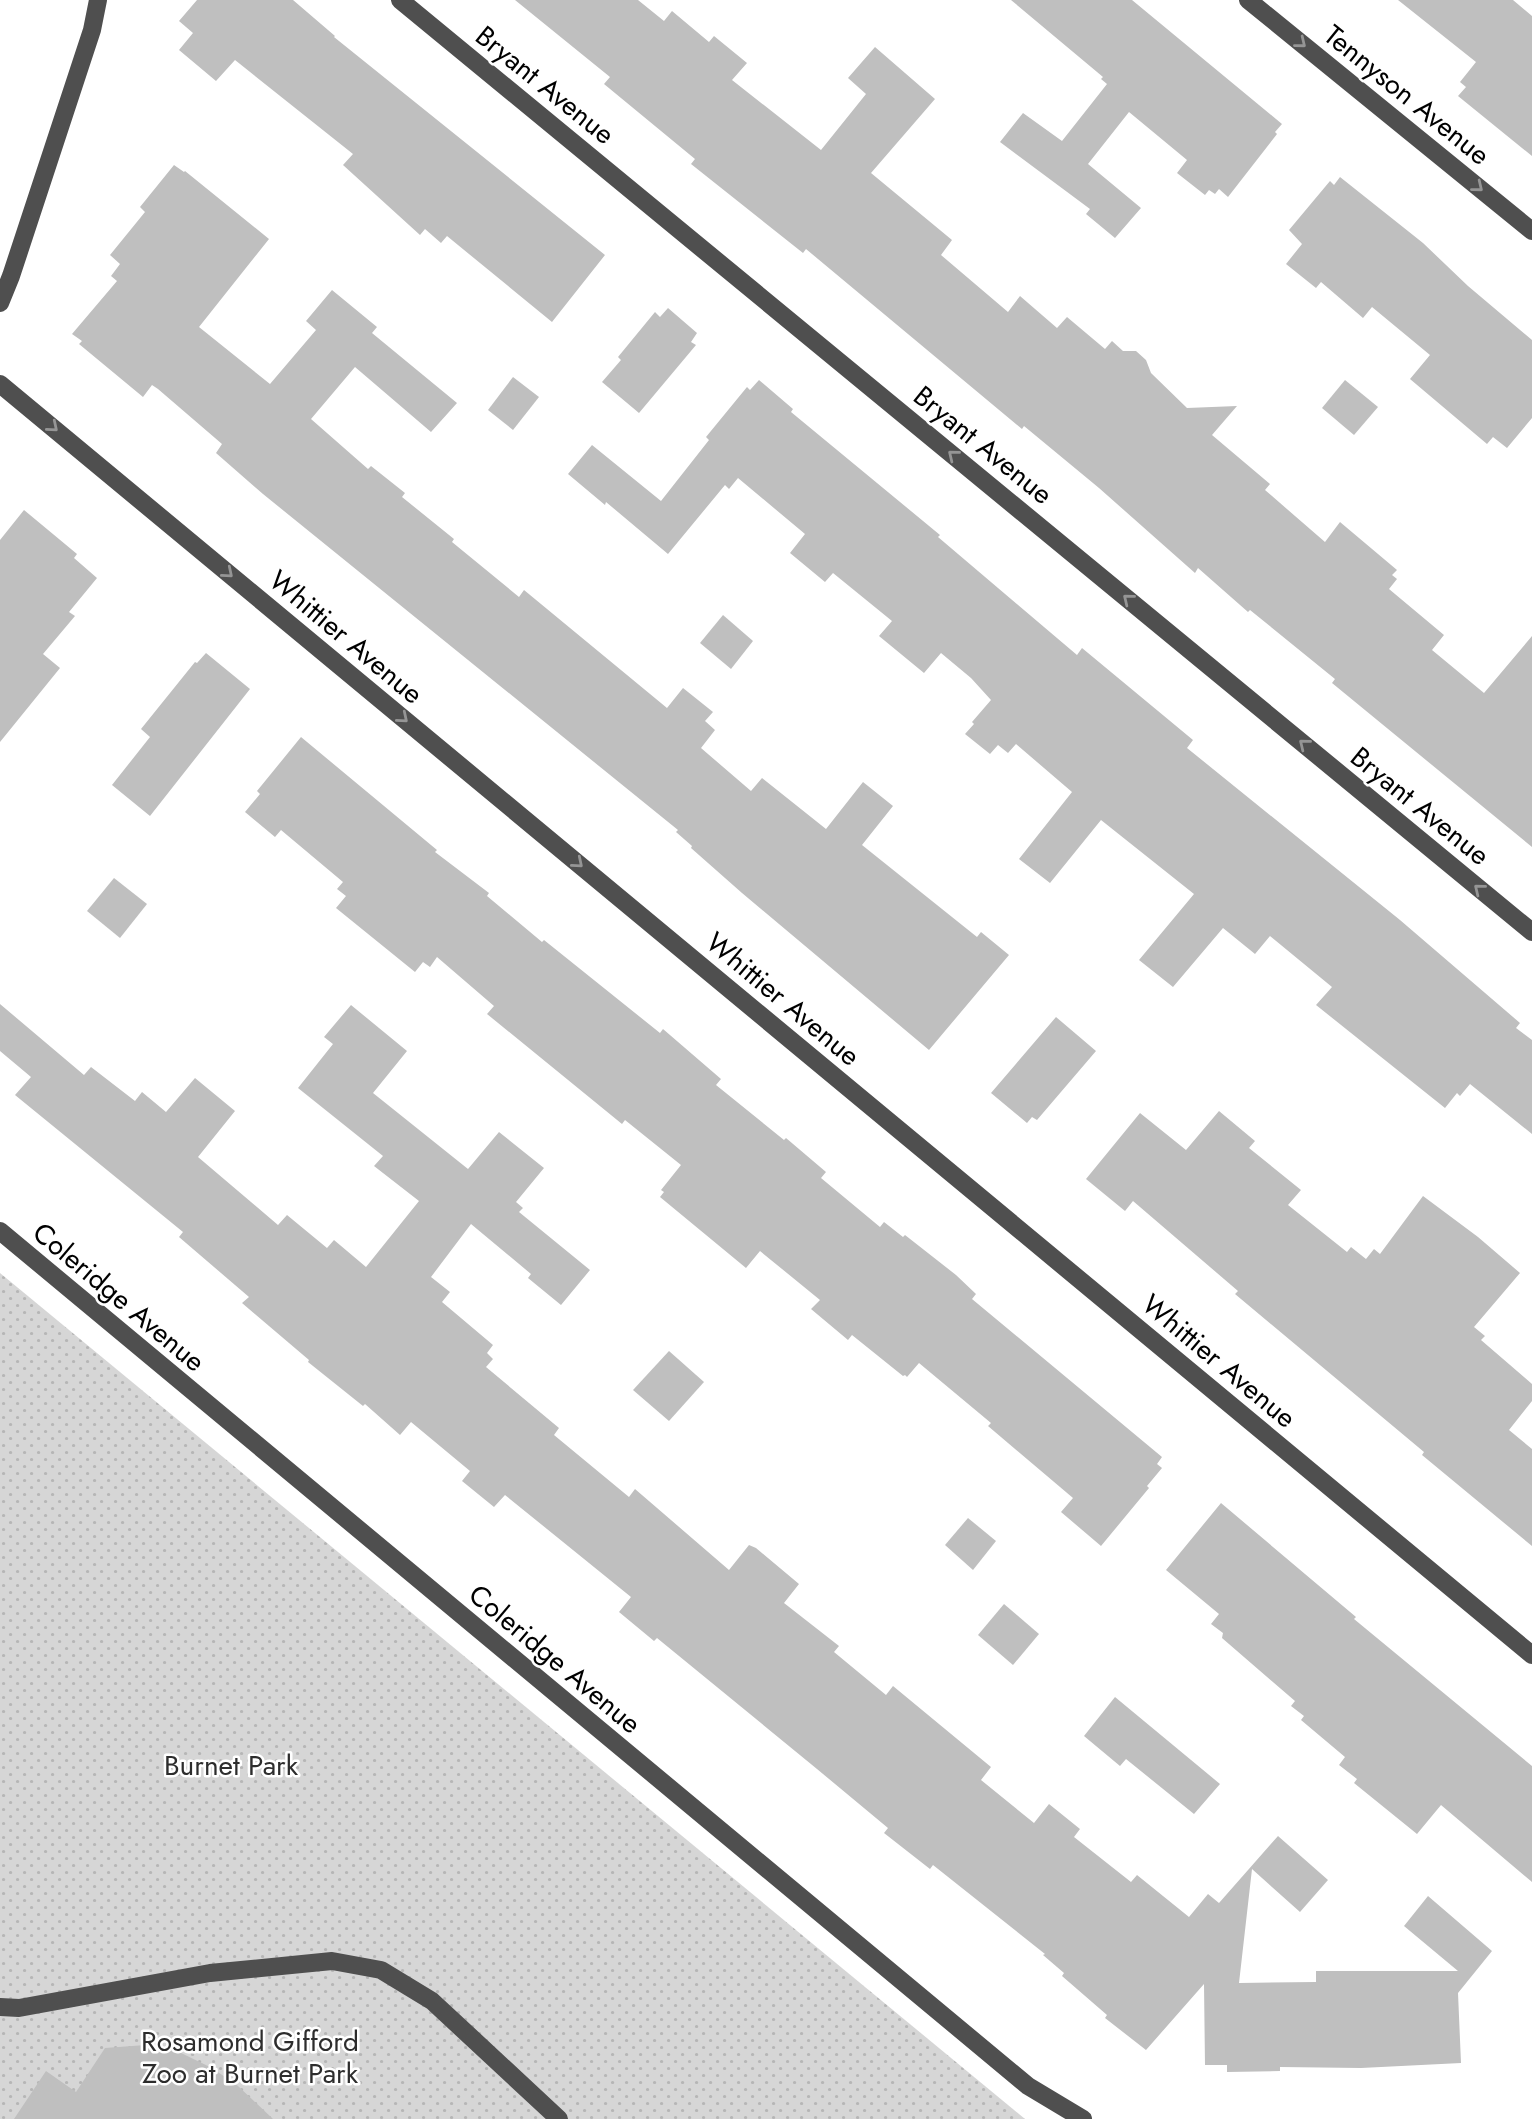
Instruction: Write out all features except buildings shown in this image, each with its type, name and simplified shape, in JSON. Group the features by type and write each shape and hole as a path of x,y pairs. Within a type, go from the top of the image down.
{"street":[{"path":"0,303 92,30 98,0"},
{"name":"Bryant Avenue","path":"400,0 1532,932"},
{"name":"Tennyson Avenue","path":"1248,0 1532,232"},
{"name":"Whittier Avenue","path":"0,384 1532,1655"},
{"name":"Coleridge Avenue","path":"0,1231 1028,2086 1083,2119"},
{"path":"0,2007 19,2008 210,1973 332,1961 382,1970 432,2001 559,2119"}],"green space":[{"name":"Burnet Park","path":"0,1273 1025,2119 0,2119"}],"park label":[{"name":"Rosamond Gifford Zoo at Burnet Park","path":"250,2057"}]}
